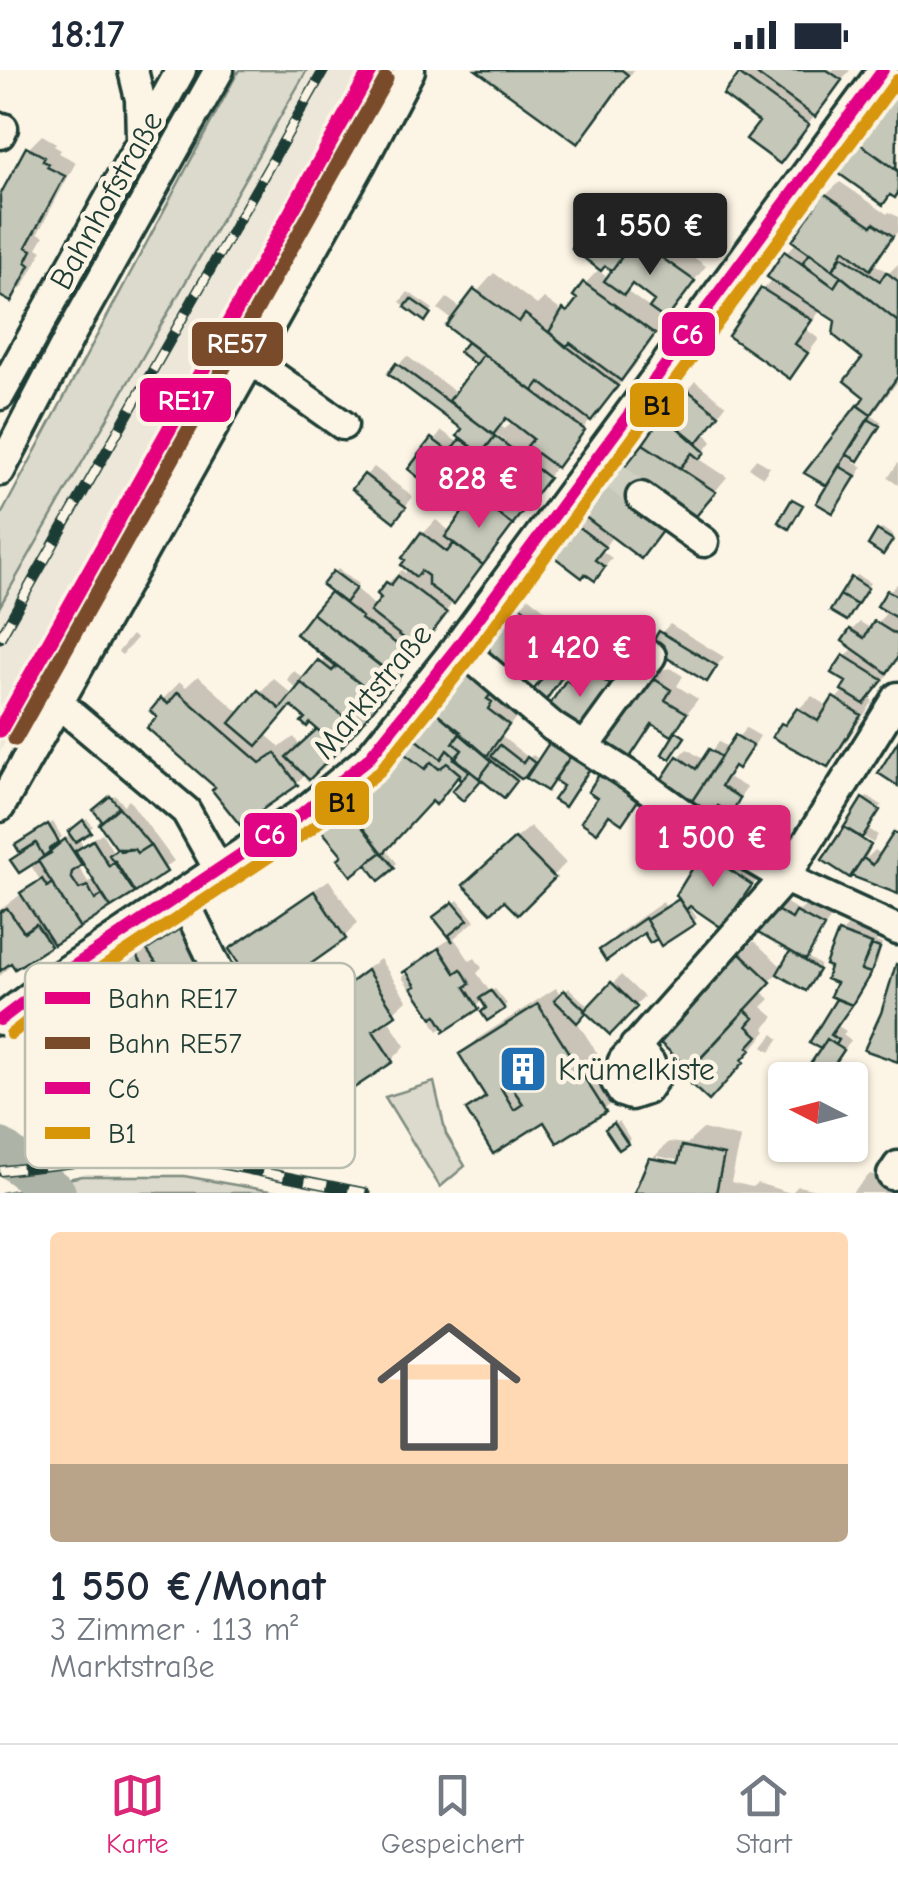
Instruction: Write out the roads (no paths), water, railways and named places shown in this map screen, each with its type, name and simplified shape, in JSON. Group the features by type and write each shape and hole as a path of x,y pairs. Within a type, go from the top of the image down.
{"street":[{"path":"133,70 140,100 140,143"},
{"name":"Bahnhofstraße","path":"2,388 181,70"},
{"name":"Bahnhofstraße","path":"0,471 219,70"},
{"path":"0,807 410,70"},
{"name":"Marktstraße","path":"78,963 302,814 368,760 606,468 883,70"},
{"path":"252,360 343,425"},
{"path":"2,388 36,402"},
{"path":"640,496 704,542"},
{"path":"458,646 553,727 712,835 786,878 898,930"},
{"path":"584,747 650,656"},
{"path":"635,1046 786,878 898,697"},
{"path":"58,703 186,811 218,868"},
{"path":"180,894 214,963"},
{"name":"Marktstraße","path":"0,1020 25,1001"}],"waterway":[{"path":"0,1149 55,1193"}],"tunnel":[{"path":"616,477 641,497"}],"railway":[{"path":"0,638 324,70"},
{"path":"0,1171 27,1168"},
{"path":"242,1168 365,1193"}],"rail line":[{"name":"RE17","path":"0,730 371,70"},
{"name":"RE57","path":"15,739 386,79"}],"place":[{"name":"Krümelkiste","path":"523,1069"}]}
